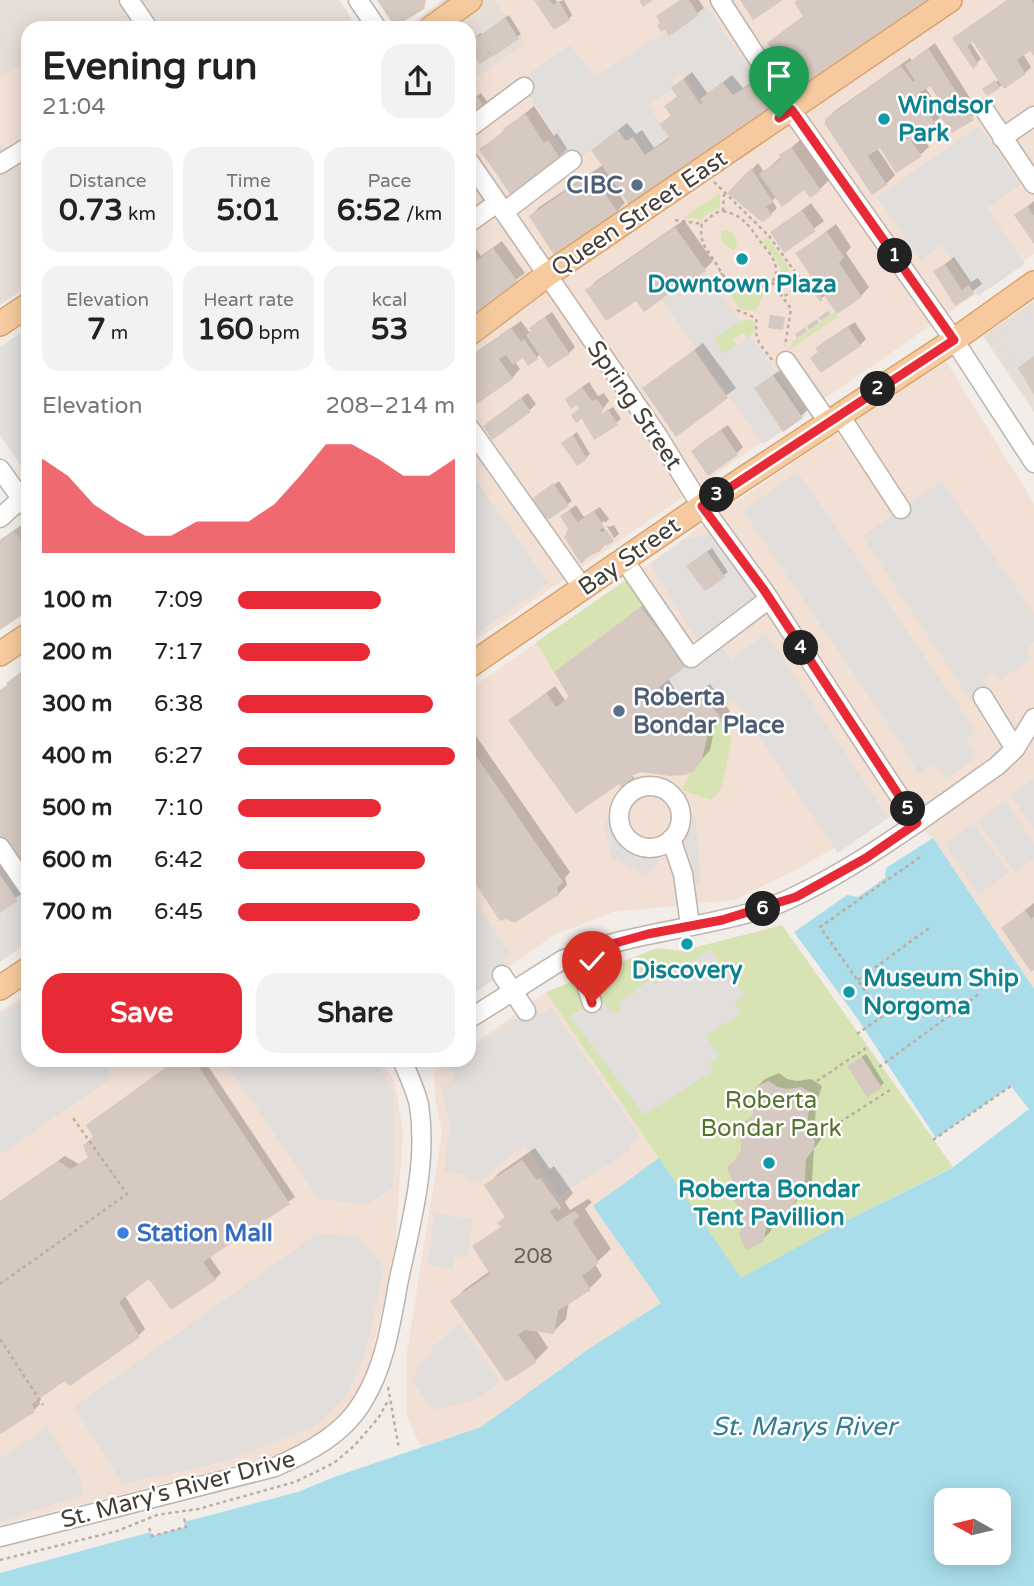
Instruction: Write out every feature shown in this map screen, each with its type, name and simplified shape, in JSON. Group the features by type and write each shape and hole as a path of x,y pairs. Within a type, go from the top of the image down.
{"main road":[{"path":"440,21 470,0"},
{"name":"Queen Street East","path":"476,329 547,275 950,0"},
{"name":"Bay Street","path":"476,661 702,506 954,340 1034,283"},
{"path":"0,324 21,310"},
{"path":"0,654 21,640"},
{"path":"0,988 21,974"}],"street":[{"path":"129,0 143,21"},
{"path":"358,0 372,21"},
{"path":"720,0 792,110 954,340 1034,463"},
{"path":"476,123 524,87"},
{"path":"984,109 1034,184"},
{"path":"1002,138 1034,116"},
{"path":"0,164 21,150"},
{"path":"476,219 572,160"},
{"name":"Spring Street","path":"476,171 656,433 702,506 769,598 917,823"},
{"path":"782,358 833,418 901,509"},
{"path":"476,436 583,588"},
{"path":"0,469 21,498"},
{"path":"0,518 21,506"},
{"path":"624,560 691,658 769,598"},
{"path":"983,697 1015,749"},
{"path":"476,1014 562,960 576,954 690,925 722,920 796,897 866,858 997,766 1015,749 1034,719"},
{"path":"671,839 683,874 690,925"},
{"path":"0,847 21,878"},
{"path":"576,954 592,1003"},
{"path":"502,975 526,1011"},
{"name":"St. Mary's River Drive","path":"0,1536 275,1467 307,1453 338,1431 363,1402 386,1349 408,1239 421,1152 419,1104 406,1067"}],"path":[{"path":"714,182 769,236 803,283 782,298"},
{"path":"723,211 724,191"},
{"path":"715,213 734,213 743,219 775,261 777,272 772,282 759,289 727,280 701,242 702,224 715,213"},
{"path":"743,219 748,215"},
{"path":"676,220 702,224"},
{"path":"715,278 722,273"},
{"path":"737,310 754,317 758,323 758,339 782,358 791,309 772,282"},
{"path":"856,1034 883,1016 820,927 923,855"},
{"path":"858,980 929,928"},
{"path":"879,1067 979,995"},
{"path":"817,1081 866,1048"},
{"path":"933,1140 1011,1086"},
{"path":"834,1126 893,1088"},
{"path":"0,1284 128,1195 73,1118"},
{"path":"0,1339 43,1405"},
{"path":"389,1399 399,1449"},
{"path":"149,1528 152,1536 186,1527 184,1518"}],"shaded area":[{"path":"0,0 339,0 353,21 21,21 21,65 0,78"},
{"path":"443,0 495,0 526,44 476,78 476,21 414,21"},
{"path":"495,0 1034,0 1034,254 476,640 476,78 525,44"},
{"path":"706,6 757,80 733,95 722,82 700,99 682,73 672,80 676,87 648,105 670,138 645,155 633,137 626,141 618,130 572,164 520,80 570,45 595,77"},
{"path":"21,65 21,151 12,158 0,142 0,78"},
{"path":"979,126 1020,185 987,208 1025,264 978,296 942,245 921,260 877,197"},
{"path":"0,142 12,158 21,151 21,291 0,305"},
{"path":"705,272 740,321 714,339 723,354 751,336 806,415 763,444 662,300"},
{"path":"1034,301 1034,412 983,336"},
{"path":"1027,313 1034,323 1034,356 1018,368 994,338"},
{"path":"21,333 21,466 0,435 0,347"},
{"path":"945,360 1034,503 1034,989 933,838 896,813 797,869 734,900 613,912 552,936 476,991 476,685 730,506"},
{"path":"798,472 977,733 966,740 977,757 946,779 934,764 918,773 902,745 743,511"},
{"path":"476,480 548,583 476,634"},
{"path":"942,481 1034,614 1034,641 1026,651 1031,659 1001,680 992,670 984,679 990,692 973,704 862,536"},
{"path":"720,532 764,591 697,640 650,564 685,540"},
{"path":"766,633 888,818 838,853 734,700 717,713 701,692 673,709 659,687 715,639 731,660"},
{"path":"1034,779 1034,829 1011,795"},
{"path":"1006,800 1034,844 1034,859 1015,873 978,821"},
{"path":"613,812 625,846 659,861 647,876 612,858 604,825"},
{"path":"681,815 695,815 701,884 690,884"},
{"path":"973,823 1009,872 978,895 945,844"},
{"path":"0,847 21,878 21,947 0,962 0,913 18,900 0,875"},
{"path":"476,903 510,954 502,961 508,969 476,992"},
{"path":"710,950 745,996 734,1002 741,1013 706,1036 719,1056 711,1061 713,1071 644,1115 570,1016 600,998 611,1012 621,1012 618,1004 651,979 656,984"},
{"path":"546,992 659,1158 593,1206 661,1303 590,1348 481,1427 421,1447 407,1417 407,1352 442,1132 435,1098 434,1072 441,1067 476,1067 476,1042"},
{"path":"21,997 21,1067 384,1067 394,1080 403,1131 395,1253 364,1389 335,1424 280,1454 0,1525 0,1011"},
{"path":"21,1000 21,1067 106,1067 113,1077 0,1155 0,1015"},
{"path":"533,1006 541,1015 551,1007 640,1137 628,1145 631,1150 559,1196 525,1145 475,1184 461,1174 444,1171 450,1127 440,1086 451,1082 454,1074 449,1067 476,1067 476,1046"},
{"path":"228,1067 379,1067 393,1092 393,1188 367,1204 319,1199"},
{"path":"435,1213 473,1219 467,1258 454,1256 453,1270 427,1264"},
{"path":"317,1234 358,1236 384,1268 365,1354 347,1394 314,1427 223,1462 123,1484 74,1407"},
{"path":"460,1324 500,1382 475,1400 432,1410 411,1378 418,1371 415,1367 433,1354 430,1349"},
{"path":"47,1427 81,1479 82,1495 0,1521 0,1459"}],"green space":[{"path":"720,193 720,207 701,220 684,217"},
{"path":"724,230 732,232 737,240 736,249 732,250 722,242 720,234"},
{"path":"767,237 788,266 791,280 781,276 780,266 764,243 764,238"},
{"path":"719,279 736,289 763,290 756,311 739,308"},
{"path":"835,312 838,317 788,350 792,342"},
{"path":"747,319 755,323 754,331 747,339 743,333 733,339 737,345 723,354 714,339"},
{"path":"634,575 651,599 554,672 536,642"},
{"path":"723,721 732,737 720,791 711,800 682,790 689,773 700,761 710,730"},
{"name":"Roberta Bondar Park","path":"782,925 953,1167 830,1229 741,1279 546,992 657,948 681,951"}],"water":[{"name":"St. Marys River","path":"933,838 1034,989 1034,1586 0,1586 0,1573 151,1532 152,1536 185,1527 184,1522 298,1492 481,1427 590,1348 661,1303 593,1206 659,1158 741,1278 830,1229 952,1168 1029,1109 1011,1086 936,1138 857,1018 794,932 847,895 858,897 885,878 886,868"}],"building":[{"path":"377,0 426,0 424,9 405,21 391,21"},
{"path":"534,0 550,0 553,5 559,1 570,20 554,30"},
{"path":"639,0 653,0 643,7"},
{"path":"680,0 689,0 699,15 669,36 665,30 661,32 656,16"},
{"path":"740,0 783,0 753,20"},
{"path":"931,0 799,87 767,43 803,16 794,2"},
{"path":"1008,0 1032,0 1034,4 1034,56 1030,51 1017,60 1026,74 1004,89 973,42 967,46 978,64 973,69 952,38"},
{"path":"505,17 519,39 492,57 485,46 491,57 480,64 476,58 476,36 478,37"},
{"name":"Windsor Park","path":"928,48 974,120 952,133 933,107 940,101 930,86 916,95 936,124 911,141 922,156 896,173 880,148 868,156 887,185 872,195 825,124 825,119 900,65 913,82 915,81 905,65"},
{"path":"683,79 700,104 703,102 700,99 722,82 733,95 757,80 773,106 691,168 689,164 630,206 591,150 618,130 626,141 633,137 645,155 670,138 659,124 671,116 664,106 677,97 671,88"},
{"path":"995,80 1000,88 987,96 982,89"},
{"path":"476,97 485,108 476,115"},
{"path":"525,113 544,143 548,140 560,158 510,194 479,149"},
{"path":"791,147 821,190 810,198 804,190 782,207 759,174 781,159 779,155"},
{"path":"751,168 773,202 766,207 772,215 762,222 727,193"},
{"path":"592,173 618,213 554,255 529,216"},
{"path":"1027,206 1034,216 1034,244 1014,215"},
{"path":"802,210 816,231 784,253 770,232"},
{"path":"675,227 706,271 682,287 679,283 671,289 673,291 644,312 636,301 606,321 585,290"},
{"path":"827,232 844,257 839,263 862,297 837,314 795,253"},
{"path":"493,248 518,282 476,313 476,261"},
{"path":"945,264 962,290 969,285 974,294 955,306 933,271"},
{"path":"817,290 823,300 820,302 814,293"},
{"path":"828,311 831,314 821,321 818,318"},
{"path":"770,315 785,317 783,330 768,328"},
{"path":"545,317 570,354 548,368 526,335 531,331 529,328"},
{"path":"817,319 819,323 809,330 807,326"},
{"path":"805,327 807,331 797,338 795,334"},
{"path":"848,327 861,346 821,373 810,358 818,352 815,348"},
{"path":"511,328 521,342 524,339 538,359 528,366 523,358 513,365 506,355 499,359 513,379 476,405 476,353"},
{"path":"694,350 728,398 676,437 642,388"},
{"path":"1034,356 1034,395 1018,368"},
{"path":"773,375 803,418 783,432 754,388"},
{"path":"582,387 592,401 597,399 604,409 602,414 608,409 618,425 594,440 582,419 576,423 571,415 579,409 577,405 571,409 565,399"},
{"path":"521,398 531,412 492,440 483,426"},
{"path":"721,430 738,455 708,476 691,451"},
{"path":"573,435 587,459 577,466 561,443"},
{"path":"553,483 569,506 546,519 533,501 534,497"},
{"path":"569,510 578,522 594,511 604,526 599,531 607,530 614,541 607,546 606,544 581,564 564,537 568,529 560,516"},
{"path":"14,531 21,541 21,616 0,630 0,541"},
{"path":"707,551 725,577 705,591 686,566"},
{"name":"Roberta Bondar Place","path":"641,607 686,666 659,687 673,709 701,691 723,721 714,723 709,729 702,760 694,771 670,776 641,772 631,776 635,782 623,790 619,784 576,814 508,720 546,693 556,707 569,697 554,672"},
{"path":"21,672 21,868 0,837 0,690"},
{"path":"476,756 563,882 557,888 559,895 514,923 507,919 500,921 476,885"},
{"path":"0,875 18,901 0,913"},
{"path":"1025,910 1031,919 1034,917 1034,970 1031,972 1001,928"},
{"path":"862,1057 882,1088 867,1097 847,1066"},
{"name":"Station Mall","path":"166,1067 199,1067 290,1204 203,1262 216,1280 171,1310 149,1279 119,1302 140,1337 70,1386 65,1381 32,1404 35,1412 0,1434 0,1201 58,1161 71,1169 88,1158 83,1145 93,1137 86,1125"},
{"name":"Roberta Bondar Tent Pavillion","path":"769,1081 787,1089 802,1087 814,1095 808,1115 808,1131 815,1141 814,1149 806,1159 804,1192 796,1199 788,1215 777,1217 767,1226 763,1242 746,1250 739,1235 743,1221 739,1207 730,1196 734,1184 728,1166 741,1150 741,1138 736,1131 738,1125 753,1114 755,1087"},
{"path":"522,1160 537,1180 540,1178 561,1207 559,1211 556,1207 550,1212 557,1222 574,1211 580,1216 573,1222 599,1263 582,1276 591,1290 558,1311 554,1334 525,1330 518,1335 537,1362 506,1382 450,1301 490,1274 472,1246 501,1227 497,1223 505,1217 484,1185"}],"place":[{"name":"Windsor Park","path":"884,119"},
{"name":"CIBC","path":"637,185"},
{"name":"Downtown Plaza","path":"742,259"},
{"name":"Roberta Bondar Place","path":"619,711"},
{"name":"Discovery","path":"687,944"},
{"name":"Museum Ship Norgoma","path":"849,992"},
{"name":"Roberta Bondar Tent Pavillion","path":"769,1163"},
{"name":"Station Mall","path":"123,1233"}],"route":[{"path":"592,1003 576,954 648,934 722,920 796,897 866,858 917,823 764,590 702,506 954,340 792,110 779,118"}]}
